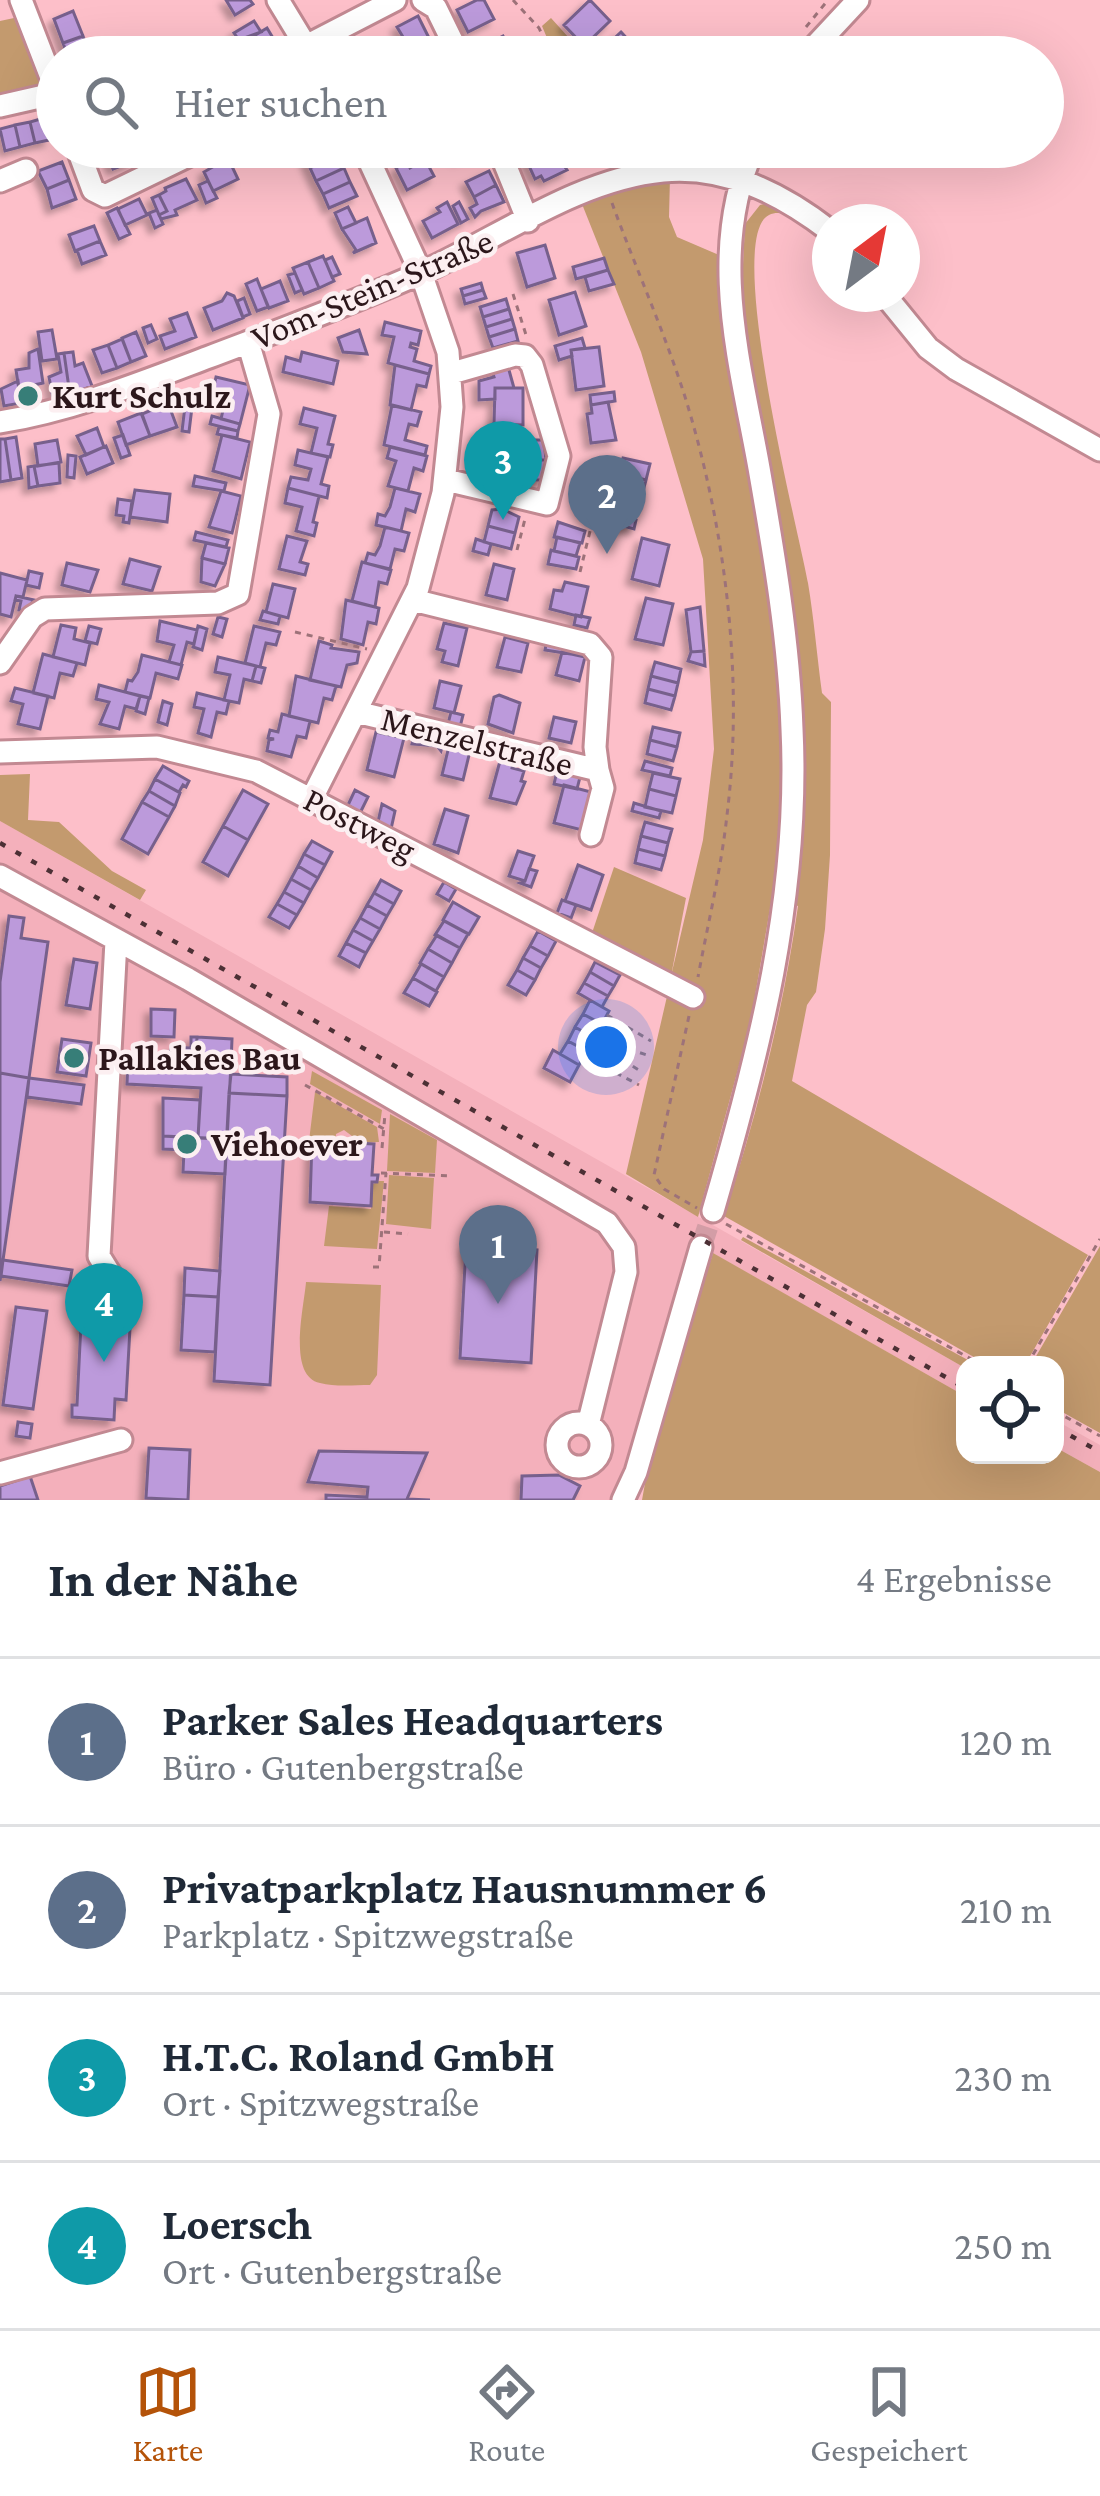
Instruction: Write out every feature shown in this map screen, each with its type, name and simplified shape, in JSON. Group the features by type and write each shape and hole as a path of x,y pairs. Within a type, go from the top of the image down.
{"street":[{"path":"0,8 21,0 36,39"},
{"path":"278,0 299,36"},
{"path":"335,36 395,0"},
{"path":"423,0 436,8 450,36"},
{"path":"825,36 858,0"},
{"path":"0,106 36,98"},
{"path":"85,168 99,196 160,168"},
{"path":"312,798 413,600 446,480 452,373 421,273 373,168"},
{"path":"507,168 528,220"},
{"path":"712,1210 763,1030 792,820 793,730 785,639 732,327 730,254 747,168"},
{"path":"0,181 26,170"},
{"name":"Vom-Stein-Straße","path":"0,422 77,405 248,342 421,273 618,176 704,171 742,181"},
{"path":"742,181 812,217"},
{"path":"899,312 928,348 956,370 1100,450"},
{"path":"0,663 41,610 218,603 238,594 269,414 248,342"},
{"path":"446,480 547,504 559,456 529,360 514,355 452,373"},
{"name":"Menzelstraße","path":"413,600 598,649 595,753 603,788 591,835"},
{"name":"Menzelstraße","path":"356,712 598,770"},
{"name":"Postweg","path":"0,752 168,749 256,771 693,998"},
{"path":"0,876 598,1216 620,1238 626,1254 625,1281 588,1425"},
{"path":"112,1277 99,1256 116,941"},
{"path":"623,1500 636,1472 701,1247"},
{"path":"0,1472 121,1440"},
{"path":"636,1472 636,1500"}],"path":[{"path":"513,0 543,36"},
{"path":"610,168 618,176 707,483 724,584 732,674 728,810 654,1175 659,1184 966,1356"},
{"path":"513,294 530,348"},
{"path":"505,436 505,494"},
{"path":"517,550 530,500"},
{"path":"580,572 594,515"},
{"path":"296,632 386,654"},
{"path":"607,1016 651,1040"},
{"path":"599,1028 622,1047 647,1055"},
{"path":"592,1041 642,1072"},
{"path":"584,1056 638,1085"},
{"path":"304,1084 384,1129"},
{"path":"382,1148 387,1095"},
{"path":"373,1267 380,1268 384,1173 451,1176"},
{"path":"382,1232 407,1234"},
{"path":"1032,1356 1100,1239"},
{"path":"1064,1417 1100,1436"}],"shaded area":[{"path":"14,18 36,70 36,86 0,97 0,21"},
{"path":"551,18 567,36 546,36 542,26"},
{"path":"670,177 669,217 677,237 719,255 721,327 758,504 777,634 785,777 777,903 771,903 750,1025 698,1217 626,1174 671,979 592,933 614,867 686,898 671,976 703,840 714,749 703,559 641,352 582,204 603,192 635,186 639,180"},
{"path":"773,202 812,228 812,232 785,214 769,215 757,235 754,275 768,388 808,583 822,693 831,702 825,929 816,992 807,1005 792,1081 1088,1255 1030,1356 972,1356 724,1216 768,1063 798,906 792,904 800,821 741,305 745,224 760,205"},
{"path":"30,774 28,820 59,822 112,871 146,890 140,900 0,821 0,775"},
{"path":"0,821 956,1363 956,1391 691,1241 619,1500 0,1500"},
{"path":"312,1071 382,1110 380,1124 310,1084"},
{"path":"315,1092 377,1127 379,1142 352,1143 352,1136 344,1130 336,1134 335,1142 309,1141"},
{"path":"390,1114 437,1140 435,1173 387,1171"},
{"path":"389,1175 434,1178 431,1229 386,1224"},
{"path":"384,1181 377,1249 324,1246 329,1206 371,1209 373,1184"},
{"path":"741,1240 961,1356 956,1356 956,1363"},
{"path":"1100,1246 1100,1433 1064,1413 1064,1356 1036,1356"},
{"path":"713,1253 956,1391 956,1464 1064,1464 1064,1452 1100,1472 1100,1500 642,1500 651,1450 694,1297 699,1297"},
{"path":"306,1282 381,1285 377,1375 370,1385 320,1383 310,1378 300,1340"},
{"path":"1064,1425 1100,1445 1100,1472 1064,1452"}],"building":[{"path":"226,0 250,0 253,4 235,15"},
{"path":"484,0 494,19 468,32 457,10"},
{"path":"590,0 610,21 594,36 574,36 564,25"},
{"path":"73,11 83,36 60,36 54,19"},
{"path":"418,16 428,36 402,36 397,27"},
{"path":"254,21 261,32 250,36 234,33"},
{"path":"30,122 35,143 20,147 15,125"},
{"path":"15,125 20,147 5,151 0,129"},
{"path":"64,168 69,180 47,189 38,171"},
{"path":"233,168 238,179 213,191 204,172"},
{"path":"310,168 344,168 316,181"},
{"path":"344,168 350,182 323,194 316,181"},
{"path":"396,168 430,168 434,176 407,190"},
{"path":"530,168 567,170 544,181 541,176 535,179"},
{"path":"489,171 496,185 474,197 466,182"},
{"path":"186,179 197,200 175,210 177,215 161,219 159,215 167,211 159,195"},
{"path":"69,180 76,199 52,208 47,189"},
{"path":"208,181 217,198 206,203 199,185"},
{"path":"350,182 357,196 329,208 323,194"},
{"path":"496,185 504,202 475,217 470,208 477,204 474,197"},
{"path":"159,195 167,211 159,215 152,198"},
{"path":"139,199 147,215 125,225 118,209"},
{"path":"447,202 458,224 432,238 423,221"},
{"path":"459,202 468,219 461,223 453,206"},
{"path":"348,207 356,223 342,229 335,213"},
{"path":"117,208 130,234 119,239 107,213"},
{"path":"157,210 163,224 155,228 149,213"},
{"path":"367,218 376,243 353,253 356,250 342,229"},
{"path":"94,226 100,241 75,251 69,235"},
{"path":"100,241 106,255 82,264 77,250"},
{"path":"545,245 555,278 527,287 517,253"},
{"path":"323,256 334,281 319,288 308,262"},
{"path":"332,257 340,274 332,277 325,260"},
{"path":"604,258 608,270 576,279 573,267"},
{"path":"308,262 319,288 304,294 293,268"},
{"path":"608,270 614,284 589,291 585,277"},
{"path":"295,273 302,290 295,293 288,275"},
{"path":"257,279 268,307 257,311 246,284"},
{"path":"280,281 288,301 269,308 261,289"},
{"path":"481,283 483,290 463,296 461,289"},
{"path":"483,290 486,298 465,304 463,296"},
{"path":"575,292 586,326 559,335 549,300"},
{"path":"227,293 234,296 243,318 213,330 204,308 222,301"},
{"path":"244,298 250,314 243,317 237,301"},
{"path":"506,299 509,309 483,317 480,307"},
{"path":"509,309 512,319 486,327 483,317"},
{"path":"187,313 196,337 165,349 160,336 175,331 170,319"},
{"path":"512,319 515,329 489,337 486,327"},
{"path":"385,322 421,331 418,345 411,343 410,347 417,349 414,361 431,366 429,374 388,363 394,337 382,335"},
{"path":"151,325 157,339 148,343 143,328"},
{"path":"515,329 518,341 493,348 489,337"},
{"path":"52,330 57,359 42,361 38,332"},
{"path":"359,330 367,354 343,352 338,338"},
{"path":"136,332 146,356 131,362 122,338"},
{"path":"582,338 585,348 571,350 572,356 559,360 555,346"},
{"path":"122,339 131,362 117,368 108,345"},
{"path":"108,345 117,368 102,373 93,350"},
{"path":"599,347 604,386 576,390 571,350"},
{"path":"38,349 43,383 34,385 37,401 21,403 16,370 29,368 29,353"},
{"path":"73,352 75,366 83,363 92,386 70,395 64,353"},
{"path":"302,352 338,361 333,384 283,372 286,357 300,361"},
{"path":"64,353 70,395 53,398 49,377 61,372 58,354"},
{"path":"507,363 514,388 495,388 495,399 479,400 479,381 494,377 491,368"},
{"path":"395,365 429,374 426,387 417,385 411,410 390,405"},
{"path":"216,377 250,385 240,424 221,419 227,393 213,390"},
{"path":"18,381 21,403 4,406 1,389"},
{"path":"495,388 523,388 523,425 494,424"},
{"path":"614,392 615,401 591,405 590,395"},
{"path":"608,402 616,440 591,443 587,414 592,413 591,405"},
{"path":"168,403 177,427 150,436 142,414"},
{"path":"392,405 421,412 417,426 409,424 405,440 427,446 425,455 384,445"},
{"path":"185,406 192,407 189,432 182,431"},
{"path":"304,408 335,416 330,457 311,453 317,428 300,424"},
{"path":"141,413 150,436 126,445 118,422"},
{"path":"212,416 240,424 238,431 210,424"},
{"path":"493,424 509,425 509,433 493,433"},
{"path":"219,427 238,431 237,438 217,434"},
{"path":"97,428 104,447 86,455 77,436"},
{"path":"478,433 499,433 499,440 478,439"},
{"path":"123,435 130,455 121,458 114,438"},
{"path":"222,435 250,442 241,479 213,471"},
{"path":"16,437 22,478 11,480 5,439"},
{"path":"0,439 5,439 11,480 0,482"},
{"path":"478,439 499,440 502,455 478,455"},
{"path":"57,440 61,462 38,466 35,444"},
{"path":"528,440 544,440 546,460 527,460"},
{"path":"106,446 113,463 87,474 80,457"},
{"path":"390,447 427,456 423,471 414,468 408,491 388,486 396,461 387,458"},
{"path":"298,450 328,457 321,484 329,486 327,498 288,488 291,477 308,480 311,469 295,465"},
{"path":"68,455 76,456 74,478 67,477"},
{"path":"478,455 502,455 499,471 478,471"},
{"path":"623,458 650,464 646,480 619,473"},
{"path":"527,460 546,460 544,480 527,480"},
{"path":"59,463 60,483 38,486 34,466"},
{"path":"34,466 38,486 29,488 28,467"},
{"path":"619,473 646,480 642,495 615,489"},
{"path":"195,476 226,483 224,491 193,486"},
{"path":"288,488 319,496 314,536 296,531 302,507 285,503"},
{"path":"395,488 420,494 415,512 406,509 401,531 376,525 378,514 385,516 390,507"},
{"path":"615,489 642,495 638,512 611,505"},
{"path":"135,490 170,494 167,522 130,517"},
{"path":"221,491 241,496 232,533 209,527"},
{"path":"118,499 132,501 129,523 116,515"},
{"path":"492,510 519,517 515,533 488,526"},
{"path":"621,516 636,520 634,529 619,525"},
{"path":"558,522 585,531 582,543 554,537"},
{"path":"488,526 515,533 511,549 484,542"},
{"path":"385,527 409,533 404,551 395,549 390,569 365,563 368,553 375,555 380,546"},
{"path":"196,532 228,540 226,547 194,540"},
{"path":"287,536 307,541 300,562 308,564 305,575 279,569"},
{"path":"557,537 580,543 576,556 554,551"},
{"path":"642,538 669,545 659,586 632,579"},
{"path":"476,539 491,544 488,555 473,551"},
{"path":"206,543 229,548 225,564 202,558"},
{"path":"551,550 579,557 576,569 548,564"},
{"path":"202,558 225,564 215,586 201,582"},
{"path":"130,559 160,567 152,591 123,584"},
{"path":"362,562 391,570 387,584 379,582 375,607 352,601"},
{"path":"67,563 98,570 90,592 62,585"},
{"path":"494,564 514,569 507,600 486,595"},
{"path":"29,571 42,574 39,588 26,585"},
{"path":"0,573 27,580 23,597 16,596 11,617 0,614"},
{"path":"565,582 588,587 581,617 550,609 554,590 562,591"},
{"path":"273,584 295,589 288,618 266,612"},
{"path":"16,596 34,600 26,611 19,610 21,601"},
{"path":"646,598 673,604 663,645 635,639"},
{"path":"346,600 379,608 376,624 368,622 363,645 341,639"},
{"path":"700,607 704,651 691,652 686,610"},
{"path":"263,611 280,616 278,624 260,620"},
{"path":"576,615 590,618 587,628 574,625"},
{"path":"218,617 227,619 222,637 213,634"},
{"path":"160,621 197,630 194,644 187,642 181,665 169,662 174,645 157,641"},
{"path":"444,623 467,628 458,666 442,662 445,651 437,649"},
{"path":"61,625 76,628 74,639 90,643 85,665 53,657"},
{"path":"89,626 101,629 97,644 85,641"},
{"path":"198,626 207,629 202,650 193,647"},
{"path":"254,626 280,632 276,645 266,643 260,667 245,663"},
{"path":"505,637 528,643 521,672 497,667"},
{"path":"547,640 573,647 571,654 545,650"},
{"path":"319,641 359,652 357,663 347,665 341,687 310,680"},
{"path":"704,651 705,666 688,661 691,652"},
{"path":"562,652 585,657 579,681 556,675"},
{"path":"43,654 77,663 73,676 60,673 54,698 33,693"},
{"path":"142,655 182,665 178,679 156,673 150,698 125,692"},
{"path":"218,657 256,666 252,681 244,679 239,703 224,700 230,675 215,672"},
{"path":"655,662 681,669 678,683 651,676"},
{"path":"256,666 265,668 261,683 252,681"},
{"path":"296,676 336,686 332,700 324,698 318,723 289,716"},
{"path":"651,676 678,683 675,696 648,689"},
{"path":"440,681 461,686 454,713 434,708"},
{"path":"99,685 140,696 136,709 125,706 119,729 100,724 109,702 96,699"},
{"path":"15,688 48,696 40,729 18,724 23,704 11,701"},
{"path":"648,689 675,696 671,710 645,703"},
{"path":"197,693 229,701 226,714 217,712 211,737 198,733 204,709 194,707"},
{"path":"140,696 149,698 145,714 136,711"},
{"path":"494,697 520,703 513,733 488,724"},
{"path":"163,701 172,704 167,725 158,722"},
{"path":"451,712 463,715 459,731 447,728"},
{"path":"282,714 310,721 306,738 297,736 291,757 267,751 269,740 274,739 268,738 270,730 278,732"},
{"path":"554,717 576,722 571,743 549,738"},
{"path":"653,727 680,733 677,747 650,740"},
{"path":"376,732 404,738 394,777 367,770"},
{"path":"415,732 444,739 441,751 437,746 412,744"},
{"path":"650,740 677,747 673,761 647,754"},
{"path":"449,746 470,751 463,780 442,775"},
{"path":"500,761 524,771 516,804 490,798"},
{"path":"645,761 672,768 670,776 642,770"},
{"path":"163,766 189,781 186,787 179,792 155,779"},
{"path":"558,767 581,773 577,789 554,784"},
{"path":"653,773 680,779 676,796 649,789"},
{"path":"155,779 180,793 175,806 149,791"},
{"path":"564,785 591,792 582,830 554,823"},
{"path":"649,789 676,796 672,813 645,807"},
{"path":"243,790 268,804 248,840 223,826"},
{"path":"355,790 368,797 360,813 348,805"},
{"path":"149,791 175,806 169,817 142,802"},
{"path":"142,802 169,817 148,854 122,839"},
{"path":"634,803 661,811 659,818 632,811"},
{"path":"382,804 395,811 391,829 378,822"},
{"path":"445,809 468,816 458,853 434,844"},
{"path":"645,822 672,829 668,843 641,836"},
{"path":"223,826 248,840 228,876 203,862"},
{"path":"641,836 668,843 665,856 638,849"},
{"path":"312,841 332,852 325,865 304,854"},
{"path":"638,849 665,856 661,870 635,863"},
{"path":"518,851 534,856 525,881 509,876"},
{"path":"304,854 325,865 318,878 298,866"},
{"path":"578,865 603,875 591,910 565,901"},
{"path":"298,866 318,878 311,890 291,879"},
{"path":"529,869 537,871 531,887 520,883"},
{"path":"291,879 311,890 304,903 284,892"},
{"path":"381,880 401,891 394,904 374,893"},
{"path":"444,882 456,889 449,901 437,894"},
{"path":"284,892 304,903 297,915 277,904"},
{"path":"374,893 394,904 387,916 367,905"},
{"path":"562,900 576,905 571,918 557,913"},
{"path":"453,902 479,917 469,934 443,920"},
{"path":"277,904 297,915 289,928 269,917"},
{"path":"367,905 387,916 380,929 360,918"},
{"path":"9,916 24,918 21,938 48,942 29,1078 0,1073 0,982"},
{"path":"360,918 380,929 373,941 353,930"},
{"path":"444,921 468,934 460,948 435,935"},
{"path":"353,930 373,941 366,953 346,943"},
{"path":"538,931 556,941 548,956 530,946"},
{"path":"437,935 460,948 452,963 428,949"},
{"path":"346,943 366,953 359,967 339,956"},
{"path":"530,946 548,956 541,968 523,958"},
{"path":"428,949 452,963 444,977 420,963"},
{"path":"523,958 541,968 535,980 517,970"},
{"path":"74,959 97,963 90,1009 66,1005"},
{"path":"595,962 620,975 614,986 590,972"},
{"path":"421,964 444,977 436,991 413,978"},
{"path":"517,970 535,980 526,995 508,985"},
{"path":"590,972 614,986 608,996 584,983"},
{"path":"413,978 437,992 429,1006 404,993"},
{"path":"584,983 608,996 602,1007 578,993"},
{"path":"590,1000 609,1011 602,1024 583,1014"},
{"path":"151,1009 175,1010 174,1037 151,1036"},
{"path":"583,1014 602,1024 594,1038 575,1027"},
{"path":"575,1027 594,1038 587,1051 568,1041"},
{"path":"191,1037 197,1037 196,1062 231,1064 227,1139 198,1138 201,1088 127,1084 128,1060 169,1061 171,1047 191,1048"},
{"path":"197,1037 232,1039 231,1064 196,1062"},
{"name":"Pallakies Bau","path":"62,1039 91,1043 86,1076 57,1072"},
{"path":"568,1041 587,1051 579,1065 560,1054"},
{"path":"553,1050 579,1065 570,1082 544,1068"},
{"path":"0,1073 29,1078 0,1281"},
{"path":"231,1074 287,1077 287,1096 229,1093"},
{"path":"29,1078 84,1085 81,1104 27,1097"},
{"path":"229,1093 287,1096 270,1385 214,1381"},
{"path":"163,1098 200,1100 198,1138 163,1136"},
{"path":"163,1136 227,1139 225,1174 183,1172 184,1150 163,1149"},
{"path":"312,1141 374,1144 372,1175 378,1175 377,1182 372,1182 371,1206 310,1202"},
{"path":"466,1246 537,1250 531,1363 460,1358"},
{"path":"3,1260 72,1270 69,1286 1,1276"},
{"path":"185,1268 220,1271 218,1297 184,1295"},
{"path":"184,1295 218,1297 215,1352 181,1350"},
{"path":"16,1307 47,1311 33,1409 3,1405"},
{"path":"114,1309 131,1310 126,1400 115,1399 114,1420 72,1417 72,1405 77,1405 81,1323 113,1325"},
{"path":"18,1422 32,1424 30,1438 16,1436"},
{"path":"149,1448 190,1450 188,1500 146,1498"},
{"path":"319,1451 427,1453 407,1499 430,1500 326,1500 326,1495 367,1497 368,1487 308,1482"},
{"path":"559,1475 580,1486 573,1500 521,1500 522,1476"},
{"path":"30,1476 38,1500 0,1500 0,1486"}],"tunnel":[{"path":"701,1247 713,1211"}],"railway":[{"path":"0,843 956,1383"},
{"path":"1064,1432 1100,1452"}],"place":[{"name":"Kurt Schulz","path":"28,396"},
{"name":"H.T.C. Roland GmbH","path":"503,520"},
{"name":"Privatparkplatz Hausnummer 6","path":"607,554"},
{"name":"Pallakies Bau","path":"74,1058"},
{"name":"Viehoever","path":"187,1144"},
{"name":"Parker Sales Headquarters","path":"498,1304"},
{"name":"Loersch","path":"104,1362"}]}
